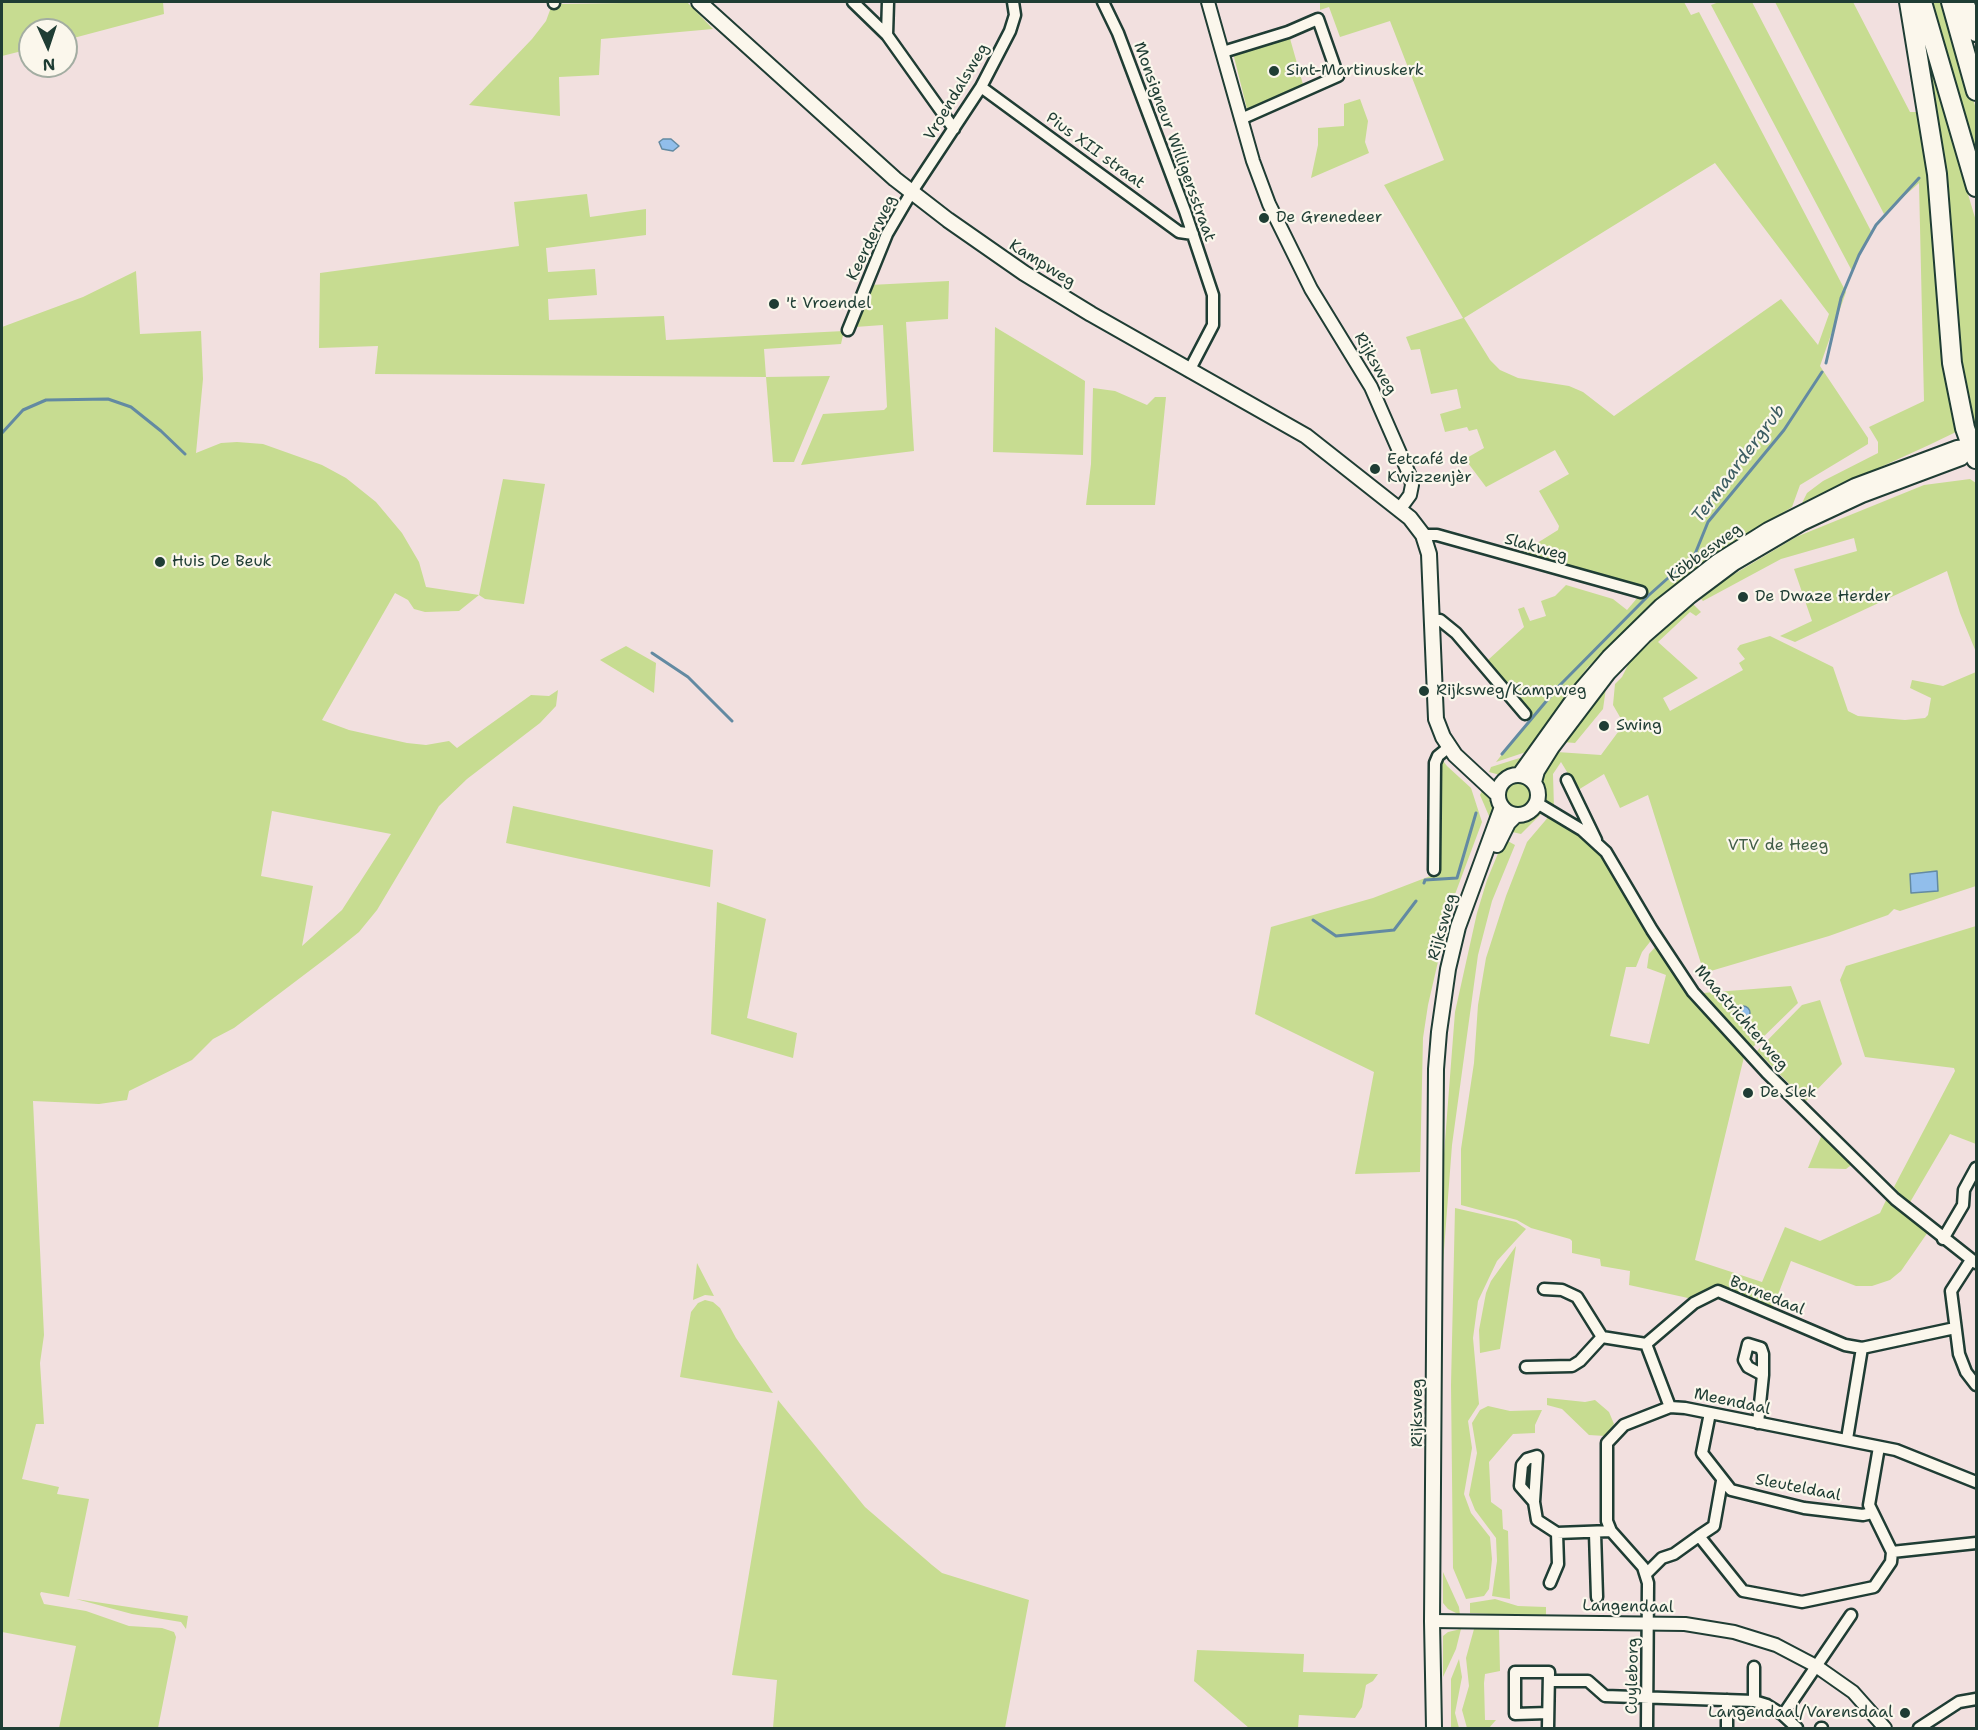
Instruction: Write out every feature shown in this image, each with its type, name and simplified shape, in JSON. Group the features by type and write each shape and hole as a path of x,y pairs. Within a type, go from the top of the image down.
{"highway":[{"path":"1909,2 1936,165 1952,363 1964,422 1975,451"},
{"path":"1923,2 1977,187"},
{"path":"1951,2 1977,91"},
{"path":"1964,2 1977,32"}],"main road":[{"name":"Kampweg","path":"699,2 911,192 1024,273 1189,371 1306,436 1399,510"},
{"name":"Köbbesweg","path":"1520,774 1595,672 1646,620 1724,557 1885,474 1957,448 1975,451"},
{"path":"1399,510 1423,535 1429,554 1434,620 1436,713 1449,747 1461,762 1516,815 1528,812 1537,803 1538,793 1534,782 1520,774 1504,780 1493,778 1461,762"},
{"name":"Köbbesweg","path":"1534,782 1541,764 1572,717 1608,673 1640,640 1716,576 1800,518"},
{"path":"1500,801 1504,780"},
{"name":"Rijksweg","path":"1434,1728 1432,1621 1439,1032 1448,969 1465,904 1500,801"},
{"name":"Rijksweg","path":"1437,1097 1451,991 1465,929 1488,866 1508,823 1516,815"}],"street":[{"path":"853,2 887,35 954,129"},
{"path":"887,35 888,2"},
{"name":"Vroendalsweg","path":"911,192 981,87 1010,31 1015,15 1013,2"},
{"name":"Monsigneur Willigersstraat","path":"1103,2 1119,33 1213,295 1212,325 1189,371"},
{"name":"Rijksweg","path":"1208,2 1263,190 1311,289 1371,387 1391,429 1412,485 1410,495 1399,510"},
{"path":"1223,52 1288,32 1318,19 1338,76 1241,119"},
{"name":"Pius XII straat","path":"981,87 1179,232 1193,234"},
{"name":"Keerderweg","path":"848,330 883,242 911,192"},
{"name":"Slakweg","path":"1423,535 1437,535 1641,592"},
{"path":"1434,620 1440,620 1456,633 1525,714"},
{"path":"1434,870 1435,763 1438,756 1449,747"},
{"path":"1567,780 1599,845"},
{"name":"Maastrichterweg","path":"1537,803 1582,830 1599,845 1615,866 1668,955 1711,1014 1767,1073 1887,1191 1943,1239 1974,1261"},
{"path":"1943,1239 1963,1205 1964,1190 1977,1168"},
{"path":"1974,1261 1951,1291 1959,1354 1965,1372 1977,1385"},
{"path":"1544,1289 1562,1290 1577,1297 1602,1337 1646,1344 1670,1407"},
{"name":"Bornedaal","path":"1646,1344 1694,1302 1719,1291 1845,1345 1862,1348 1955,1328"},
{"path":"1526,1366 1572,1366 1602,1337"},
{"path":"1847,1439 1862,1348"},
{"path":"1758,1423 1763,1375"},
{"name":"Meendaal","path":"1611,1531 1607,1521 1607,1443 1623,1425 1670,1407 1847,1439 1908,1454 1977,1482"},
{"name":"Sleuteldaal","path":"1710,1413 1701,1453 1731,1490 1772,1502 1863,1515 1872,1513"},
{"path":"1699,1536 1743,1591 1802,1602 1874,1587 1891,1562 1892,1552 1872,1513 1869,1502 1879,1447"},
{"path":"1646,1574 1662,1558 1674,1554 1713,1526 1722,1481"},
{"path":"1533,1502 1537,1520 1557,1533 1611,1531 1643,1567 1646,1574 1648,1623"},
{"path":"1550,1583 1558,1564 1557,1533"},
{"path":"1595,1533 1597,1597"},
{"path":"1892,1552 1977,1543"},
{"path":"1783,1714 1851,1615"},
{"name":"Langendaal","path":"1432,1621 1685,1624 1736,1632 1776,1645 1816,1666 1853,1692 1885,1728"},
{"name":"Cuyleborg","path":"1647,1728 1648,1623"},
{"path":"1754,1667 1754,1701"},
{"path":"1548,1713 1515,1714 1515,1672 1549,1672 1548,1728"},
{"path":"1549,1681 1588,1682 1605,1696 1754,1701 1783,1714 1797,1728"},
{"path":"1919,1728 1959,1702 1977,1699"},
{"path":"1727,1700 1727,1728"}],"green space":[{"path":"2,2 163,2 164,14 78,37 78,18 18,18 18,52 2,56"},
{"path":"553,2 563,4 687,2 713,29 601,39 599,75 559,77 560,116 469,105 532,39 546,21"},
{"path":"1320,2 1684,2 1691,15 1699,12 1846,292 1820,366 1868,438 1868,444 1800,485 1792,507 1709,559 1658,599 1587,668 1526,752 1496,762 1532,716 1488,660 1524,627 1518,609 1524,607 1530,621 1546,616 1541,601 1555,596 1566,585 1613,599 1627,610 1644,590 1518,555 1558,530 1559,526 1539,491 1569,474 1555,450 1486,487 1465,459 1484,448 1477,429 1469,431 1467,427 1445,432 1440,414 1461,408 1457,389 1431,394 1420,349 1411,350 1406,337 1463,318 1384,185 1444,160 1390,21 1340,37 1329,7 1320,10","holes":["1715,163 1829,314 1818,345 1781,299 1614,416 1583,392 1569,386 1518,378 1500,370 1490,360 1464,318"]},
{"path":"1719,2 1752,2 1871,231 1852,271 1711,5"},
{"path":"1775,2 1853,2 1910,112 1922,112 1927,145 1947,381 1956,427 1956,432 1802,503 1807,493 1823,481 1878,453 1878,442 1869,427 1924,401 1919,183 1884,214"},
{"path":"1928,2 1945,2 1976,109 1976,168"},
{"path":"1289,35 1304,88 1248,113 1233,53"},
{"path":"1927,57 1976,221 1976,426 1970,427 1960,393"},
{"path":"1360,99 1368,121 1365,142 1369,153 1311,178 1318,145 1318,128 1344,126 1344,104"},
{"path":"587,194 590,217 646,209 646,235 546,248 548,272 595,269 597,295 548,299 549,320 664,316 666,340 844,331 841,344 764,349 766,377 375,374 378,346 319,348 320,273 519,246 514,202"},
{"path":"136,271 140,334 201,331 203,379 196,453 221,443 263,444 322,465 346,478 376,502 402,533 419,562 426,587 479,595 459,611 425,612 414,609 408,600 395,593 322,720 349,730 407,743 426,745 449,741 457,748 531,695 549,696 558,690 556,706 540,723 467,779 439,806 377,910 359,932 333,953 234,1028 213,1039 192,1060 129,1091 127,1100 99,1104 33,1101 44,1335 40,1363 44,1424 36,1424 22,1479 59,1487 57,1494 89,1499 69,1597 41,1592 40,1594 44,1604 86,1611 129,1626 162,1628 174,1632 176,1637 158,1728 59,1728 76,1646 2,1632 2,327 83,297","holes":["272,811 391,834 342,910 302,946 313,886 261,876"]},
{"path":"949,281 948,319 906,322 914,451 801,465 823,414 884,410 887,407 883,325 855,327 870,285"},
{"path":"995,327 1085,381 1083,455 993,452"},
{"path":"830,376 794,462 773,462 766,377"},
{"path":"1093,388 1115,391 1147,405 1155,397 1166,397 1155,505 1086,505 1091,464"},
{"path":"503,479 545,484 524,604 485,599 479,595"},
{"path":"1970,479 1976,483 1976,652 1960,613 1947,571 1795,642 1780,636 1812,621 1794,569 1857,551 1854,538 1781,559 1703,601 1701,599 1726,579 1796,537 1924,485"},
{"name":"VTV de Heeg","path":"1693,604 1701,612 1696,616 1690,612 1658,642 1698,678 1663,698 1670,711 1743,670 1739,663 1745,659 1737,649 1740,645 1770,636 1833,667 1848,711 1858,716 1905,720 1925,718 1928,715 1931,698 1910,688 1912,680 1943,686 1976,672 1976,886 1900,911 1894,909 1888,915 1829,936 1704,973 1648,795 1620,808 1604,774 1578,790 1561,762 1553,774 1554,808 1543,799 1539,780 1557,752 1601,755 1624,724 1613,705 1615,684 1622,677 1630,661"},
{"path":"626,646 656,663 654,693 600,660"},
{"path":"1607,681 1603,709 1575,743 1563,742"},
{"path":"1526,756 1520,769 1500,775 1489,772 1491,767"},
{"path":"1440,757 1471,788 1482,822 1451,905 1428,1005 1423,1038 1420,1172 1355,1174 1374,1072 1255,1014 1271,927 1373,898 1433,875 1437,871"},
{"path":"1518,781 1527,785 1531,794 1527,803 1518,807 1509,803 1505,794 1509,785"},
{"path":"1484,787 1493,796 1496,806 1492,823 1480,795"},
{"path":"513,806 713,850 710,887 506,843"},
{"path":"1538,811 1544,811 1521,834 1508,831 1517,820"},
{"path":"1550,815 1595,845 1609,864 1653,938 1642,952 1636,967 1626,967 1610,1036 1649,1044 1666,975 1647,968 1649,954 1657,945 1702,1008 1744,1057 1695,1260 1762,1282 1785,1227 1820,1241 1880,1213 1888,1196 1928,1232 1901,1271 1890,1280 1872,1286 1856,1286 1791,1261 1772,1310 1722,1290 1697,1300 1629,1285 1630,1271 1601,1266 1600,1259 1572,1253 1570,1239 1531,1228 1517,1220 1461,1205 1461,1149 1474,1063 1478,1005 1486,958 1506,896 1527,842"},
{"path":"1504,839 1515,845 1492,901 1478,955 1452,1145 1443,1263 1443,1167 1455,1012 1477,913 1487,880"},
{"path":"717,902 766,919 747,1018 797,1033 793,1058 711,1034"},
{"path":"1976,926 1976,1144 1950,1134 1909,1204 1894,1187 1955,1071 1954,1068 1865,1057 1840,980 1846,966"},
{"path":"1791,986 1798,1003 1753,1047 1703,993"},
{"path":"1820,1000 1842,1064 1806,1101 1757,1051 1802,1005"},
{"path":"1823,1132 1854,1163 1846,1169 1808,1168"},
{"path":"1455,1208 1516,1222 1526,1229 1497,1261 1478,1301 1473,1338 1479,1404 1468,1421 1472,1448 1464,1494 1471,1513 1490,1537 1492,1559 1489,1589 1484,1596 1466,1599 1453,1568 1451,1385"},
{"path":"1516,1246 1500,1349 1480,1353 1479,1330 1486,1293 1491,1281"},
{"path":"697,1263 714,1296 705,1295 693,1300"},
{"path":"705,1300 713,1302 720,1308 736,1338 773,1393 680,1377 691,1312 698,1303"},
{"path":"1547,1398 1585,1402 1595,1400 1609,1412 1614,1424 1605,1436 1589,1435 1562,1409 1547,1405"},
{"path":"778,1400 865,1507 942,1573 1029,1600 1005,1728 773,1728 777,1680 732,1675"},
{"path":"1488,1406 1510,1411 1542,1410 1535,1425 1535,1433 1513,1434 1489,1462 1491,1502 1502,1510 1503,1529 1508,1531 1510,1599 1492,1596 1497,1561 1496,1538 1475,1510 1469,1495 1477,1453 1472,1423 1480,1410"},
{"path":"1443,1572 1459,1607 1460,1615 1448,1609 1443,1603"},
{"path":"76,1599 188,1616 186,1629 181,1622 132,1614"},
{"path":"1495,1599 1518,1606 1546,1607 1546,1617 1470,1613 1470,1603"},
{"path":"1499,1628 1500,1671 1485,1674 1484,1683 1485,1720 1496,1720 1489,1728 1467,1728 1462,1710 1469,1686 1466,1658 1474,1629"},
{"path":"1461,1629 1456,1649 1443,1677 1443,1636 1448,1632"},
{"path":"1197,1650 1304,1654 1303,1672 1378,1674 1366,1685 1362,1707 1355,1718 1299,1715 1298,1728 1249,1728 1194,1681"},
{"path":"1459,1659 1462,1677 1455,1713 1459,1728 1451,1728 1451,1679"}],"water":[{"path":"663,139 671,139 679,146 673,151 662,149 659,142"},
{"path":"1937,871 1938,891 1911,893 1910,874"},
{"path":"1740,1006 1746,1006 1750,1013 1746,1020 1740,1020 1736,1016 1736,1010"}],"waterway":[{"name":"Termaardergrub","path":"1826,363 1841,298 1859,255 1876,225 1919,178"},
{"name":"Termaardergrub","path":"1649,595 1695,554 1708,522 1784,430 1822,372"},
{"name":"Termaardergrub","path":"2,433 23,410 46,400 108,399 131,407 185,454"},
{"name":"Termaardergrub","path":"1502,754 1559,686 1648,596"},
{"name":"Termaardergrub","path":"652,653 688,677 732,721"},
{"name":"Termaardergrub","path":"1424,883 1425,880 1457,878 1476,813"},
{"name":"Termaardergrub","path":"1313,920 1336,936 1394,930 1416,901"}],"place":[{"name":"Sint-Martinuskerk","path":"1274,71"},
{"name":"De Grenedeer","path":"1264,218"},
{"name":"'t Vroendel","path":"774,304"},
{"name":"Eetcafé de Kwizzenjèr","path":"1375,469"},
{"name":"Huis De Beuk","path":"160,562"},
{"name":"De Dwaze Herder","path":"1743,597"},
{"name":"Rijksweg/Kampweg","path":"1424,691"},
{"name":"Swing","path":"1604,726"},
{"name":"De Slek","path":"1748,1093"},
{"name":"Langendaal/Varensdaal","path":"1905,1713"}]}
